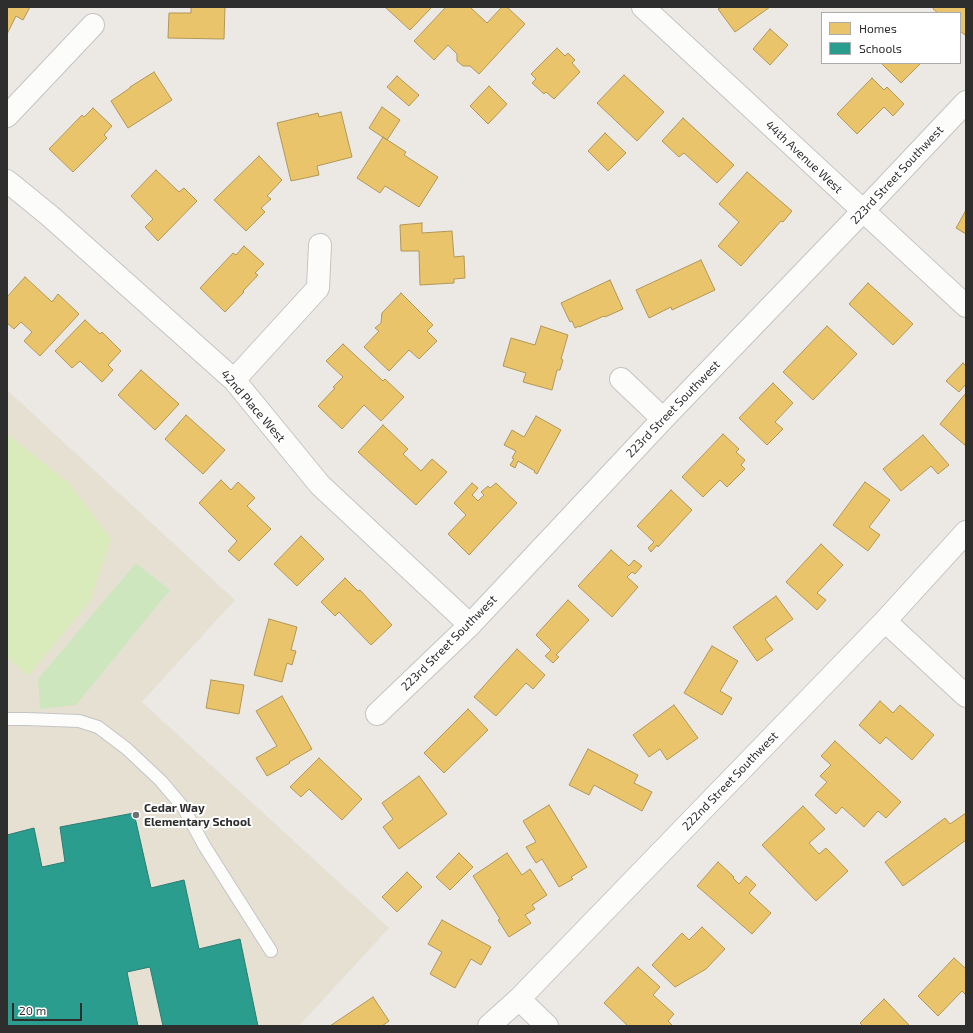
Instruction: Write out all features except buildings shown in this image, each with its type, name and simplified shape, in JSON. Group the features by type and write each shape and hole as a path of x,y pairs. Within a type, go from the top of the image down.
{"street":[{"name":"44th Avenue West","path":"643,7 966,306"},
{"path":"7,116 93,25"},
{"name":"223rd Street Southwest","path":"377,714 470,625 663,419 966,102"},
{"name":"42nd Place West","path":"7,182 50,216 234,380 320,485 470,625"},
{"path":"234,380 318,288 320,245"},
{"path":"620,379 663,419"},
{"name":"222nd Street Southwest","path":"489,1026 519,999 885,621 966,532"},
{"path":"885,621 966,696"},
{"path":"519,999 547,1026"}],"lane":[{"path":"7,719 79,721 98,727 127,749 160,781 183,807 205,847 271,951"}],"shaded area":[{"name":"Cedar Way Elementary School","path":"7,390 235,600 142,702 389,928 299,1026 7,1026"}],"green space":[{"path":"7,436 10,436 69,483 111,539 90,601 28,676 7,657"},
{"path":"136,563 170,590 76,705 40,709 38,679"}],"place":[{"name":"Cedar Way Elementary School","path":"136,815"}]}
